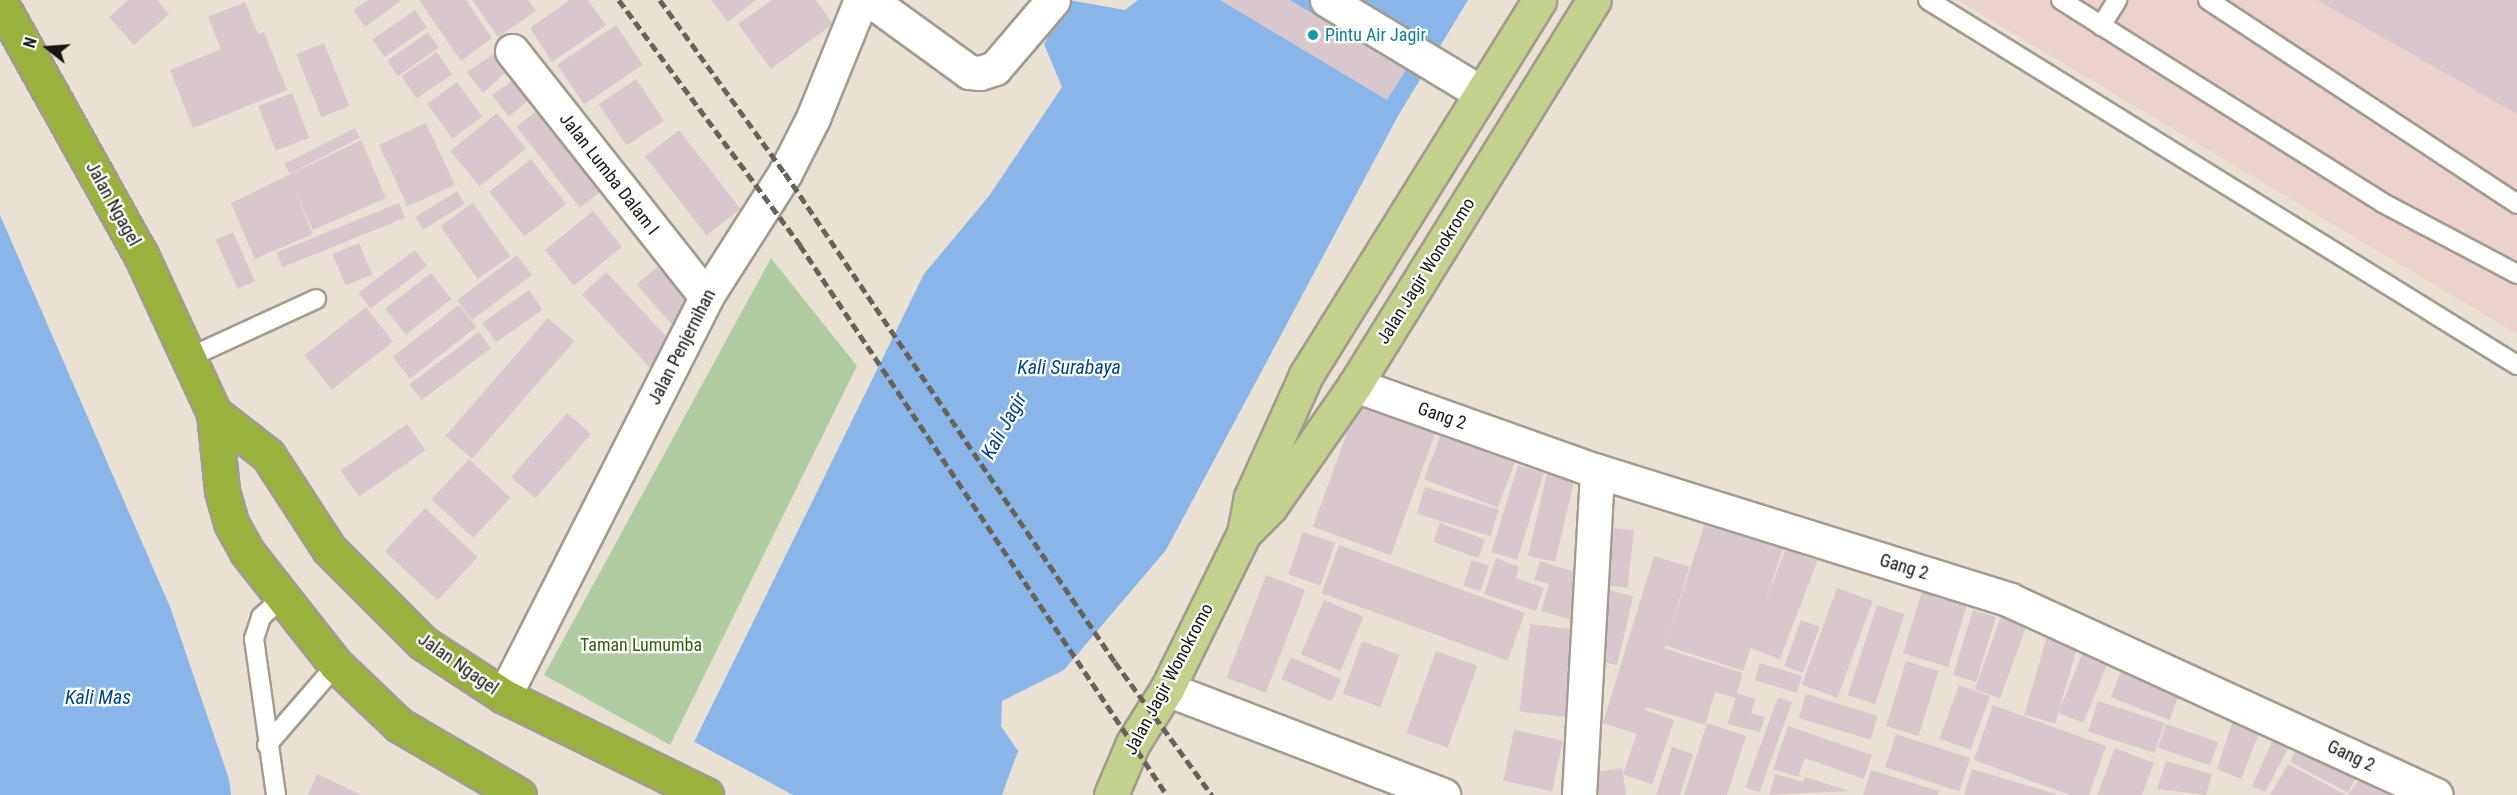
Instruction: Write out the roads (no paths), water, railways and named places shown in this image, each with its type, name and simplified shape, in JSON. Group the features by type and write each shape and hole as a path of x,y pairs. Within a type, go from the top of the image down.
{"highway":[{"name":"Jalan Ngagel","path":"0,2 141,255 214,413 222,491 231,523 280,599 336,665 399,725 519,795"},
{"name":"Jalan Ngagel","path":"214,413 268,455 329,549 423,644 504,696 706,795"}],"main road":[{"name":"Jalan Jagir Wonokromo","path":"1111,795 1133,743 1167,689 1244,533 1251,497 1306,375 1539,0"},
{"name":"Jalan Jagir Wonokromo","path":"1244,533 1270,507 1355,385 1594,0"}],"street":[{"name":"Jalan Penjernihan","path":"504,696 706,297 785,172 813,118 861,0"},
{"path":"870,0 969,72 980,74 995,68 1053,0"},
{"path":"1327,0 1481,93"},
{"name":"Jalan Lumba Dalam I","path":"512,51 706,297"},
{"name":"Gang 2","path":"1355,385 1597,471 2010,600 2435,795"},
{"path":"1579,795 1597,471"},
{"path":"1167,689 1443,795"}],"lane":[{"path":"1928,0 2517,365"},
{"path":"2061,0 2383,203 2517,274"},
{"path":"2101,26 2117,0"},
{"path":"2208,0 2517,204"},
{"path":"188,358 316,298"},
{"path":"276,795 254,639 261,617 280,599"},
{"path":"267,744 336,665"}],"water":[{"name":"Kali Surabaya","path":"1068,0 1125,10 1138,0 1468,0 1398,116 1166,550 1064,670 1002,701 1001,726 1018,751 1002,795 668,795 924,274 989,196 1062,87 1044,44"},
{"name":"Kali Mas","path":"0,215 170,607 229,779 231,795 0,795"}],"railway":[{"path":"619,0 800,245 1167,795"},
{"path":"660,0 785,173 1115,662 1212,795"}],"place":[{"name":"Pintu Air Jagir","path":"1313,35"}],"water label":[{"name":"Kali Jagir","path":"1004,426"}],"park label":[{"name":"Taman Lumumba","path":"641,645"}]}
